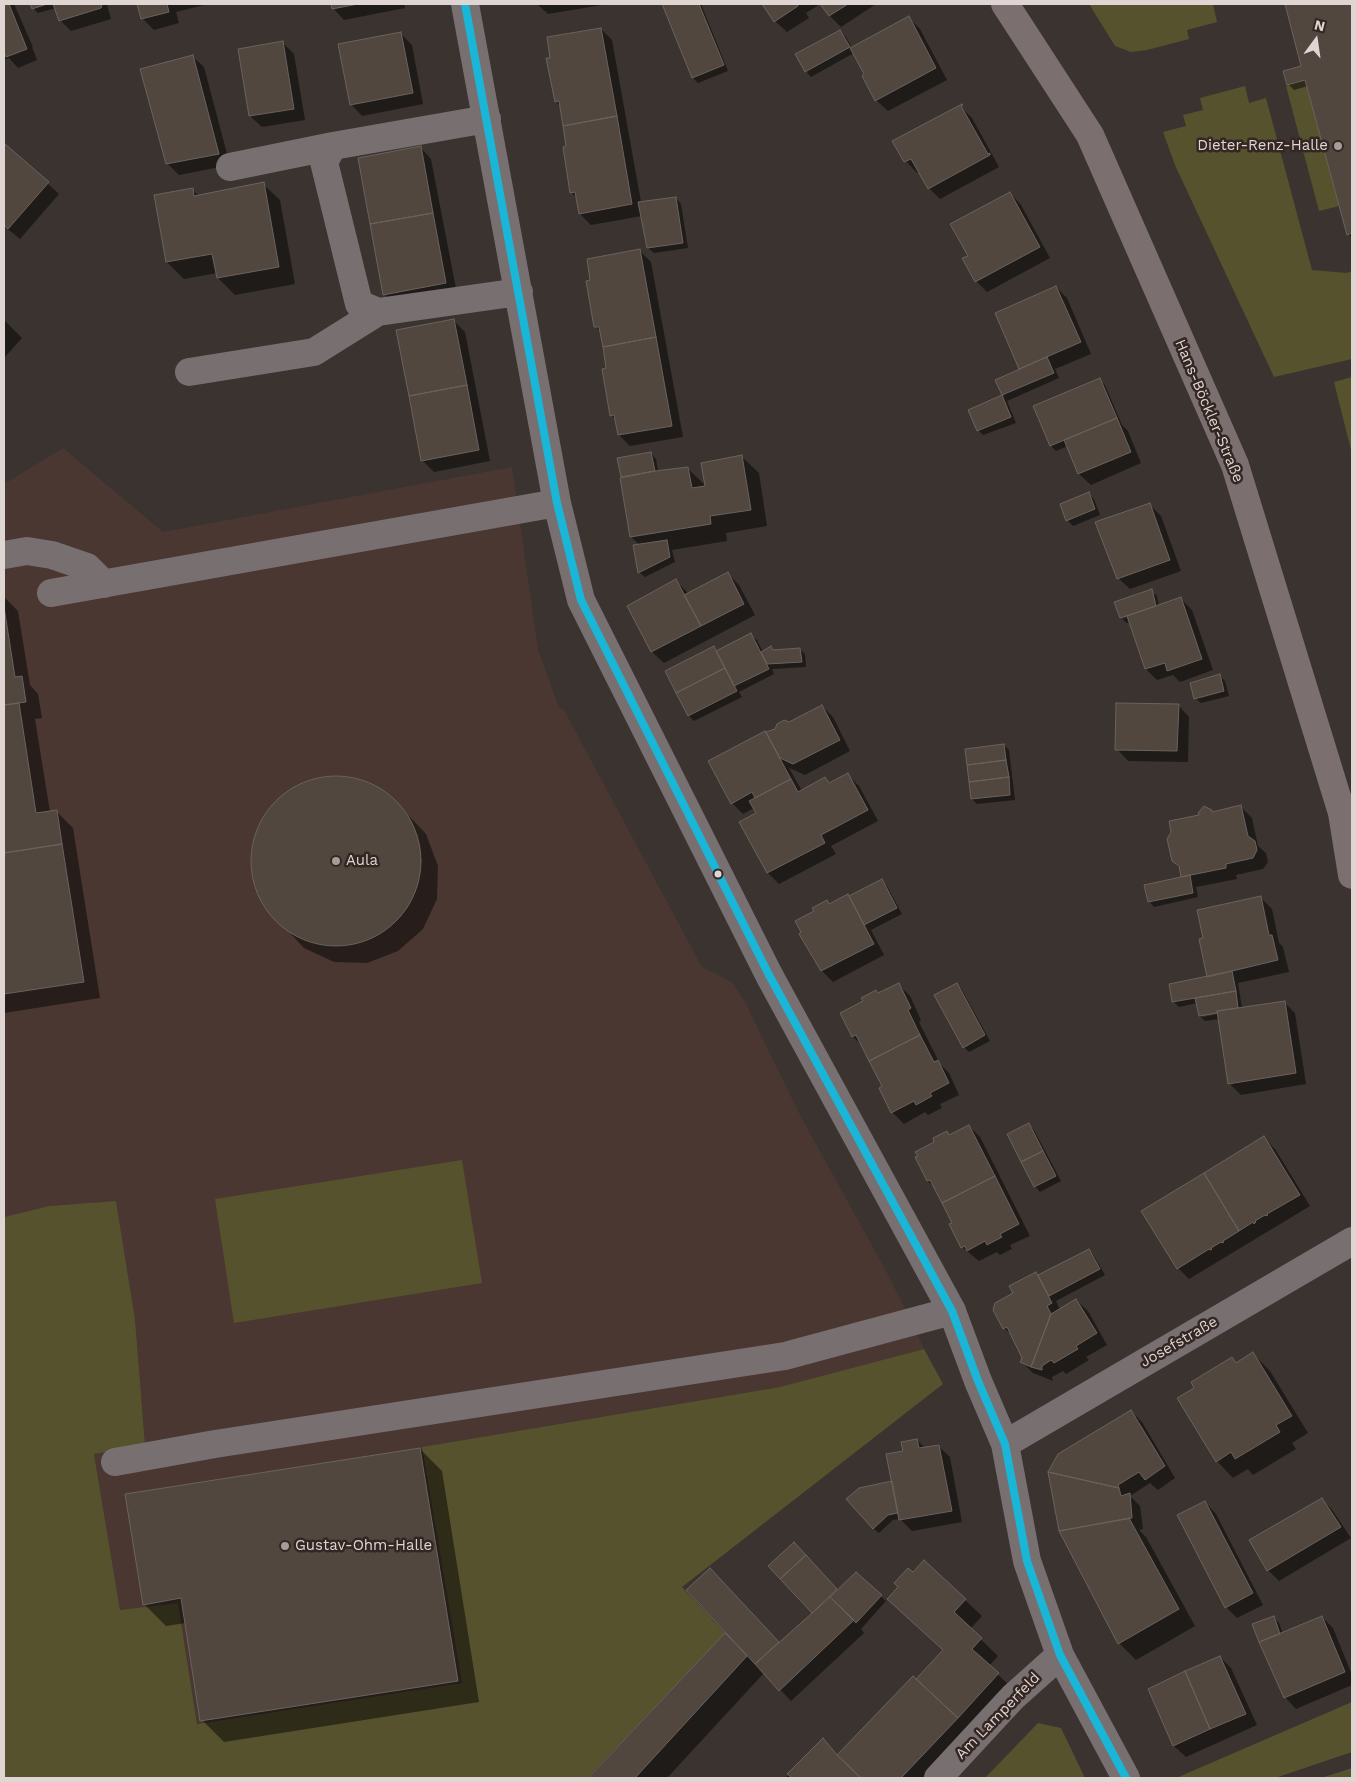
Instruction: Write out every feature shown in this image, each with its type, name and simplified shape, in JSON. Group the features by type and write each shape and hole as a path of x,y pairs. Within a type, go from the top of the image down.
{"main road":[{"name":"Hans-Böckler-Straße","path":"1005,4 1090,135 1234,465 1342,813 1352,875"}],"street":[{"path":"465,4 558,503 581,600 769,975 952,1311 978,1381 1005,1444 1027,1561 1060,1655 1126,1778"},
{"path":"230,167 333,146 486,119"},
{"path":"333,146 324,162 359,304 378,312"},
{"path":"189,372 314,352 378,312 518,292"},
{"path":"51,594 558,503"},
{"path":"4,555 28,551 52,555 87,566 104,584"},
{"name":"Josefstraße","path":"1005,1444 1352,1241"},
{"path":"115,1462 215,1444 786,1356 952,1311"},
{"name":"Am Lamperfeld","path":"938,1778 1013,1697 1060,1655"}],"shaded area":[{"path":"1089,4 1213,4 1217,22 1187,30 1189,39 1147,50 1131,52 1115,46"},
{"path":"1305,80 1339,206 1319,211 1286,86"},
{"path":"1245,86 1249,103 1266,98 1312,270 1347,273 1352,271 1352,359 1274,377 1175,165 1163,132 1186,126 1183,115 1203,110 1200,98"},
{"path":"1352,377 1352,454 1334,382"},
{"path":"63,448 163,532 512,467 538,650 559,707 564,710 702,967 732,982 746,1004 800,1115 886,1271 924,1349 780,1387 422,1447 462,1683 197,1724 178,1603 120,1610 94,1453 145,1445 135,1319 116,1201 49,1206 4,1217 4,484"},
{"path":"462,1160 482,1283 234,1323 215,1199"},
{"path":"116,1201 135,1319 145,1445 94,1454 120,1610 178,1603 197,1724 462,1683 422,1447 780,1387 924,1349 943,1384 682,1587 725,1633 587,1778 4,1778 4,1217 49,1206"},
{"path":"1352,1702 1352,1752 1275,1778 1176,1778"},
{"path":"1038,1723 1061,1728 1085,1778 985,1778"},
{"path":"1352,1768 1352,1778 1321,1778"}],"building":[{"path":"4,4 9,4 27,49 6,57 4,52"},
{"path":"30,4 47,4 32,9"},
{"path":"53,4 102,5 101,8 59,21"},
{"path":"137,4 167,4 169,12 141,19"},
{"path":"331,4 358,4 332,9"},
{"path":"662,4 699,4 724,65 692,78"},
{"path":"762,4 797,4 798,6 774,22"},
{"path":"820,4 848,4 829,16"},
{"name":"Dieter-Renz-Halle","path":"1285,4 1352,4 1352,233 1347,235 1305,80 1287,85 1283,71 1301,66"},
{"path":"909,16 936,68 875,101 862,76 864,74 850,48"},
{"path":"601,28 617,116 563,126 559,101 555,102 546,58 550,58 547,37"},
{"path":"840,30 850,47 805,72 795,54"},
{"path":"401,32 413,93 350,105 338,44"},
{"path":"283,41 294,109 249,116 238,49"},
{"path":"193,55 219,154 166,164 140,69"},
{"path":"962,104 961,106 990,155 928,189 911,159 904,162 892,141"},
{"path":"617,116 632,204 579,214 575,192 570,193 563,147 566,146 563,126"},
{"path":"4,143 49,182 8,229 4,225"},
{"path":"421,146 433,213 370,224 358,158"},
{"path":"264,182 279,267 217,278 212,254 166,262 154,195 193,188 194,196"},
{"path":"1010,192 1040,247 975,282 962,258 968,256 950,224"},
{"path":"676,197 683,243 647,248 638,202"},
{"path":"433,213 446,283 383,295 370,224"},
{"path":"640,249 656,337 603,347 599,327 594,327 586,281 590,280 587,259"},
{"path":"1056,286 1081,342 1019,369 995,313"},
{"path":"454,319 467,385 409,396 396,330"},
{"path":"656,337 672,426 618,435 614,415 610,416 602,369 606,368 603,347"},
{"path":"1047,357 1054,373 1002,395 995,380"},
{"path":"1100,378 1117,418 1050,446 1033,406"},
{"path":"467,385 479,450 421,461 409,396"},
{"path":"1002,395 1011,417 977,431 968,410"},
{"path":"1117,418 1131,452 1078,474 1064,440"},
{"path":"651,452 655,471 621,477 617,458"},
{"path":"742,455 751,510 710,516 711,524 630,537 620,478 688,467 692,488 705,486 701,463"},
{"path":"1089,492 1095,509 1066,521 1060,504"},
{"path":"1150,503 1170,560 1117,579 1095,522"},
{"path":"667,540 670,557 638,573 633,545"},
{"path":"728,572 744,604 701,626 684,595"},
{"path":"676,579 701,626 651,652 627,606"},
{"path":"1152,589 1156,606 1120,618 1114,602"},
{"path":"1181,597 1202,659 1167,671 1165,663 1145,669 1127,616"},
{"path":"4,607 15,677 22,676 26,702 4,705"},
{"path":"751,633 769,669 734,686 716,651"},
{"path":"714,646 725,668 676,693 665,671"},
{"path":"771,646 773,650 800,648 802,662 767,664 761,652"},
{"path":"725,668 737,691 688,716 676,693"},
{"path":"1220,674 1224,691 1194,699 1190,683"},
{"path":"19,703 36,813 57,810 62,844 4,853 4,705"},
{"path":"1116,703 1179,704 1177,751 1115,750"},
{"path":"822,705 840,740 793,764 780,758 766,732 775,729 777,724 784,720 789,722"},
{"path":"765,731 791,779 755,798 752,792 731,804 708,761"},
{"path":"1004,744 1006,760 967,765 965,749"},
{"path":"1006,760 1009,777 969,782 967,765"},
{"path":"848,773 868,810 821,835 825,843 767,873 739,822 756,813 749,801 791,779 798,792 825,777 829,783"},
{"name":"Aula","path":"344,776 369,782 390,795 402,807 418,836 421,861 420,878 415,894 402,915 390,927 361,943 328,946 303,940 282,927 270,915 254,886 251,853 257,828 270,807 282,795 311,779"},
{"path":"1009,777 1010,795 971,799 969,782"},
{"path":"1241,805 1248,836 1255,841 1257,850 1253,858 1226,864 1226,868 1181,877 1179,866 1172,861 1167,839 1171,832 1169,821 1199,815 1198,813 1204,806 1212,810 1212,812"},
{"path":"62,844 84,982 4,994 4,853"},
{"path":"1190,875 1193,893 1148,902 1144,885"},
{"path":"882,879 897,908 864,925 849,896"},
{"path":"848,894 874,944 821,971 799,934 801,932 795,921 814,911 812,908 827,900 829,904"},
{"path":"1261,896 1269,935 1272,935 1278,960 1207,977 1199,939 1203,938 1197,910"},
{"path":"1232,971 1236,991 1172,1002 1169,984"},
{"path":"899,983 911,1008 908,1010 920,1035 869,1061 856,1035 852,1037 840,1013 863,1001 861,998 876,990 878,993"},
{"path":"957,983 985,1035 963,1048 934,995"},
{"path":"1236,991 1238,1008 1199,1016 1195,998"},
{"path":"1285,1001 1296,1073 1228,1084 1217,1011"},
{"path":"920,1035 934,1062 938,1060 949,1083 930,1093 932,1096 916,1105 914,1101 891,1113 879,1088 882,1086 869,1061"},
{"path":"1029,1123 1043,1151 1021,1162 1007,1134"},
{"path":"969,1125 995,1176 942,1203 930,1180 927,1181 915,1157 918,1156 915,1152 934,1142 933,1138 947,1131 949,1135"},
{"path":"1264,1136 1300,1195 1255,1221 1254,1224 1253,1222 1239,1231 1204,1173"},
{"path":"1043,1151 1056,1176 1034,1187 1021,1162"},
{"path":"1204,1173 1239,1231 1224,1242 1177,1269 1141,1211"},
{"path":"995,1176 1019,1224 1000,1234 1002,1237 987,1245 985,1241 967,1251 965,1246 961,1248 949,1224 952,1223 942,1203"},
{"path":"1089,1249 1100,1269 1049,1296 1038,1275"},
{"path":"1036,1272 1052,1303 1047,1306 1051,1314 1031,1367 1020,1362 1022,1358 1007,1327 1003,1329 993,1310 995,1303 1013,1293 1009,1286"},
{"path":"1076,1299 1097,1333 1076,1346 1078,1349 1054,1363 1051,1360 1042,1366 1042,1370 1031,1367 1051,1314"},
{"path":"1253,1352 1292,1416 1276,1425 1280,1432 1235,1459 1231,1452 1216,1462 1177,1398 1194,1388 1191,1382 1232,1357 1236,1363"},
{"path":"1131,1410 1165,1466 1145,1480 1139,1472 1118,1485 1119,1488 1048,1472 1058,1454"},
{"path":"917,1439 919,1448 939,1445 952,1511 899,1520 886,1454 903,1451 901,1442"},
{"name":"Gustav-Ohm-Halle","path":"420,1448 458,1681 200,1721 181,1598 143,1605 125,1494"},
{"path":"1048,1472 1119,1488 1121,1496 1130,1493 1132,1518 1059,1531"},
{"path":"892,1481 898,1513 888,1515 873,1529 846,1499 859,1488"},
{"path":"1322,1498 1341,1527 1267,1571 1249,1540"},
{"path":"1205,1501 1253,1593 1225,1608 1177,1515"},
{"path":"1129,1518 1179,1609 1118,1644 1059,1531"},
{"path":"794,1542 806,1555 780,1579 768,1566"},
{"path":"806,1555 837,1589 812,1613 780,1579"},
{"path":"924,1560 966,1599 954,1612 982,1638 972,1649 999,1673 958,1718 916,1679 943,1650 887,1599 898,1587 894,1583 908,1568 913,1572"},
{"path":"710,1568 779,1642 755,1664 686,1590"},
{"path":"856,1572 882,1595 856,1623 830,1597"},
{"path":"830,1597 854,1620 779,1691 755,1664"},
{"path":"1274,1616 1280,1634 1259,1642 1252,1624"},
{"path":"1322,1616 1345,1672 1284,1698 1259,1642"},
{"path":"725,1633 747,1656 635,1778 588,1778"},
{"path":"1220,1656 1246,1714 1210,1729 1185,1671"},
{"path":"1185,1671 1210,1729 1173,1746 1148,1689"},
{"path":"913,1676 958,1718 901,1778 861,1778 837,1755"},
{"path":"823,1738 837,1755 861,1778 792,1778 787,1774"}],"transit line":[{"path":"465,4 557,503 581,600 769,975 952,1311 978,1381 1005,1444 1027,1561 1060,1655 1126,1778"}],"place":[{"name":"Dieter-Renz-Halle","path":"1338,146"},
{"name":"Aula","path":"336,861"},
{"name":"Gustav-Ohm-Halle","path":"285,1546"}]}
